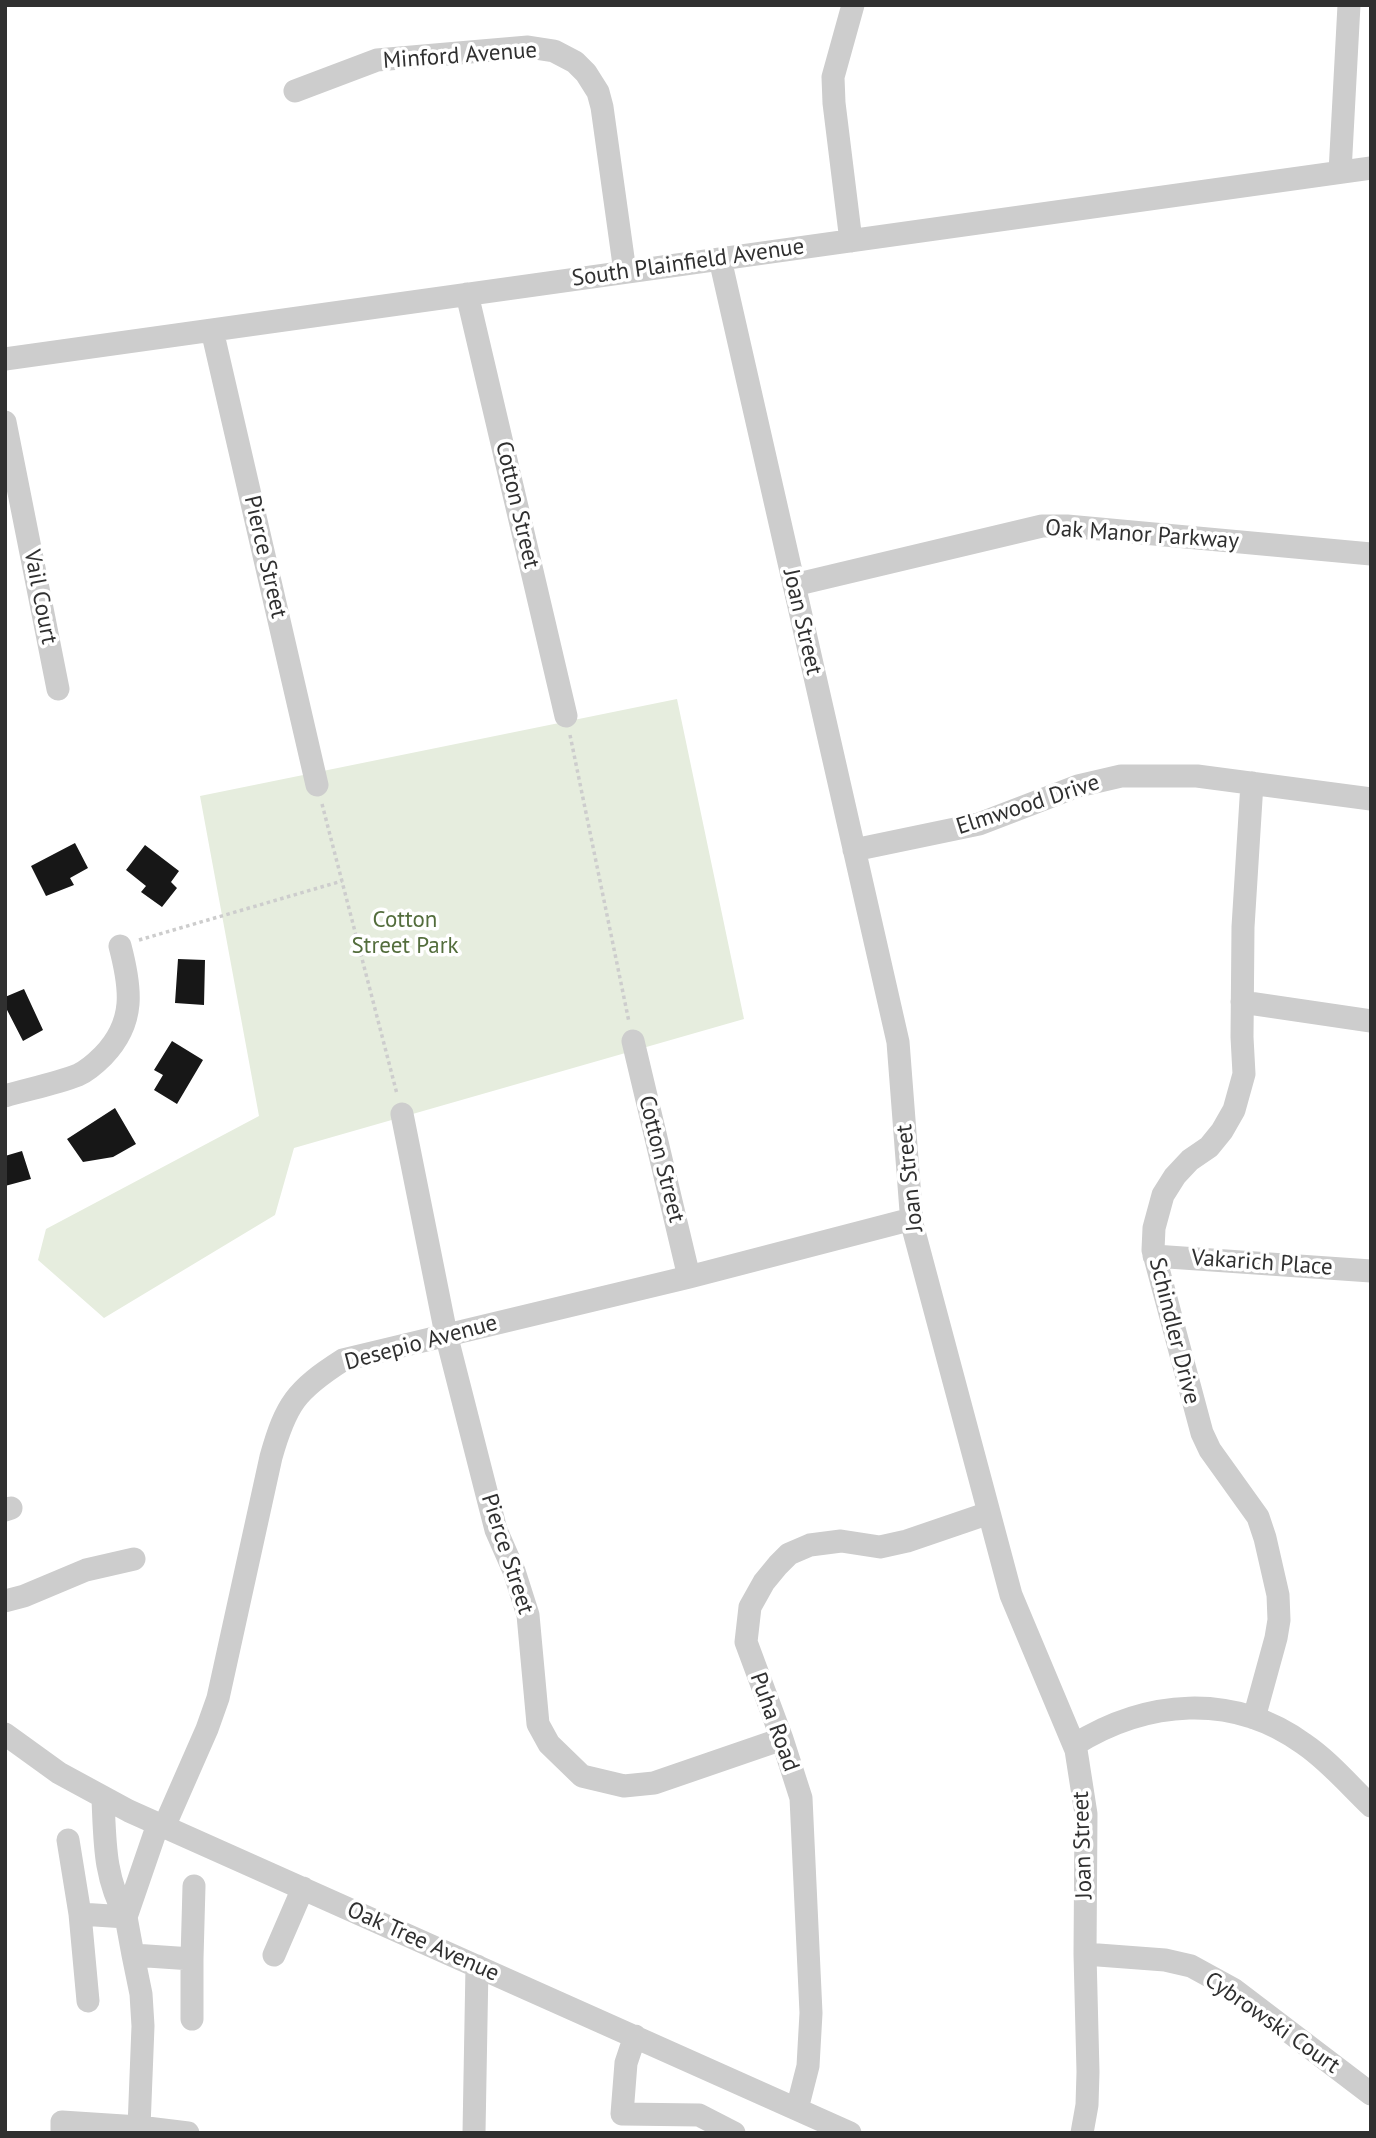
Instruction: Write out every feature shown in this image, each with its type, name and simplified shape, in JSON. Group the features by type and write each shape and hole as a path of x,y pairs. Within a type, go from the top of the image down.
{"street":[{"path":"851,241 834,103 834,77 853,5"},
{"path":"1340,172 1349,5"},
{"name":"Minford Avenue","path":"295,91 377,60 528,47 555,51 575,62 598,92 625,272"},
{"name":"South Plainfield Avenue","path":"5,359 1371,168"},
{"name":"Joan Street","path":"720,259 898,1042 912,1219 1011,1595 1074,1745 1086,1814 1088,2072 1087,2105 1082,2133"},
{"name":"Cotton Street","path":"467,294 566,716"},
{"name":"Pierce Street","path":"212,330 317,785"},
{"name":"Vail Court","path":"5,422 58,689"},
{"name":"Oak Manor Parkway","path":"794,584 1042,526 1067,526 1371,554"},
{"name":"Elmwood Drive","path":"854,850 979,824 1078,786 1121,776 1197,776 1371,799"},
{"name":"Schindler Drive","path":"1252,783 1243,927 1244,1074 1239,1098 1222,1131 1209,1147 1190,1160 1175,1176 1163,1195 1154,1228 1154,1256 1202,1433 1210,1450 1254,1510 1265,1538 1278,1595 1279,1620 1276,1638 1254,1718"},
{"path":"5,1096 80,1074 97,1063 111,1048 122,1030 129,1002 120,946"},
{"path":"1242,1002 1371,1021"},
{"name":"Cotton Street","path":"632,1041 690,1277"},
{"name":"Pierce Street","path":"402,1114 446,1334 496,1530 514,1571 528,1615 538,1724 549,1744 582,1776 624,1786 654,1783 782,1739"},
{"name":"Desepio Avenue","path":"126,1917 161,1825 207,1730 218,1698 281,1422 298,1394 318,1376 343,1360 690,1277 912,1219"},
{"name":"Vakarich Place","path":"1154,1256 1371,1271"},
{"name":"Puha Road","path":"797,2109 808,2066 810,2040 810,1962 801,1798 746,1642 750,1607 764,1582 778,1565 789,1554 810,1545 841,1541 880,1547 907,1541 989,1513"},
{"path":"5,1601 24,1596 86,1570 134,1559"},
{"path":"1074,1745 1130,1717 1170,1709 1212,1709 1254,1718 1291,1735 1306,1745 1371,1806"},
{"name":"Oak Tree Avenue","path":"5,1734 58,1773 103,1799 850,2133"},
{"path":"103,1799 105,1854 114,1895 126,1917 141,1994 143,2026 139,2127"},
{"path":"68,1840 89,2001"},
{"path":"192,2019 194,1886"},
{"path":"274,1955 303,1888"},
{"path":"79,1914 126,1917"},
{"name":"Cybrowski Court","path":"1085,1954 1165,1960 1191,1966 1233,1989 1371,2094"},
{"path":"133,1955 191,1959"},
{"path":"474,2133 477,1966"},
{"path":"635,2036 626,2063 622,2114 699,2115 734,2133"},
{"path":"62,2133 62,2122 188,2133"}],"path":[{"path":"566,716 632,1041"},
{"path":"317,785 402,1114"},
{"path":"120,946 342,881"}],"green space":[{"name":"Cotton Street Park","path":"677,699 744,1019 294,1148 275,1215 104,1318 38,1260 46,1229 259,1116 200,796"}],"building":[{"path":"75,843 88,868 70,878 74,885 46,896 31,866"},
{"path":"145,845 179,871 171,882 177,888 162,907 141,892 146,886 126,870"},
{"path":"178,959 205,960 204,1005 175,1003"},
{"path":"24,989 43,1030 23,1041 5,1006 5,997"},
{"path":"172,1041 203,1060 177,1104 154,1090 163,1075 154,1070"},
{"path":"115,1108 136,1144 113,1157 83,1162 67,1139"},
{"path":"22,1151 31,1179 5,1186 5,1156"}]}
